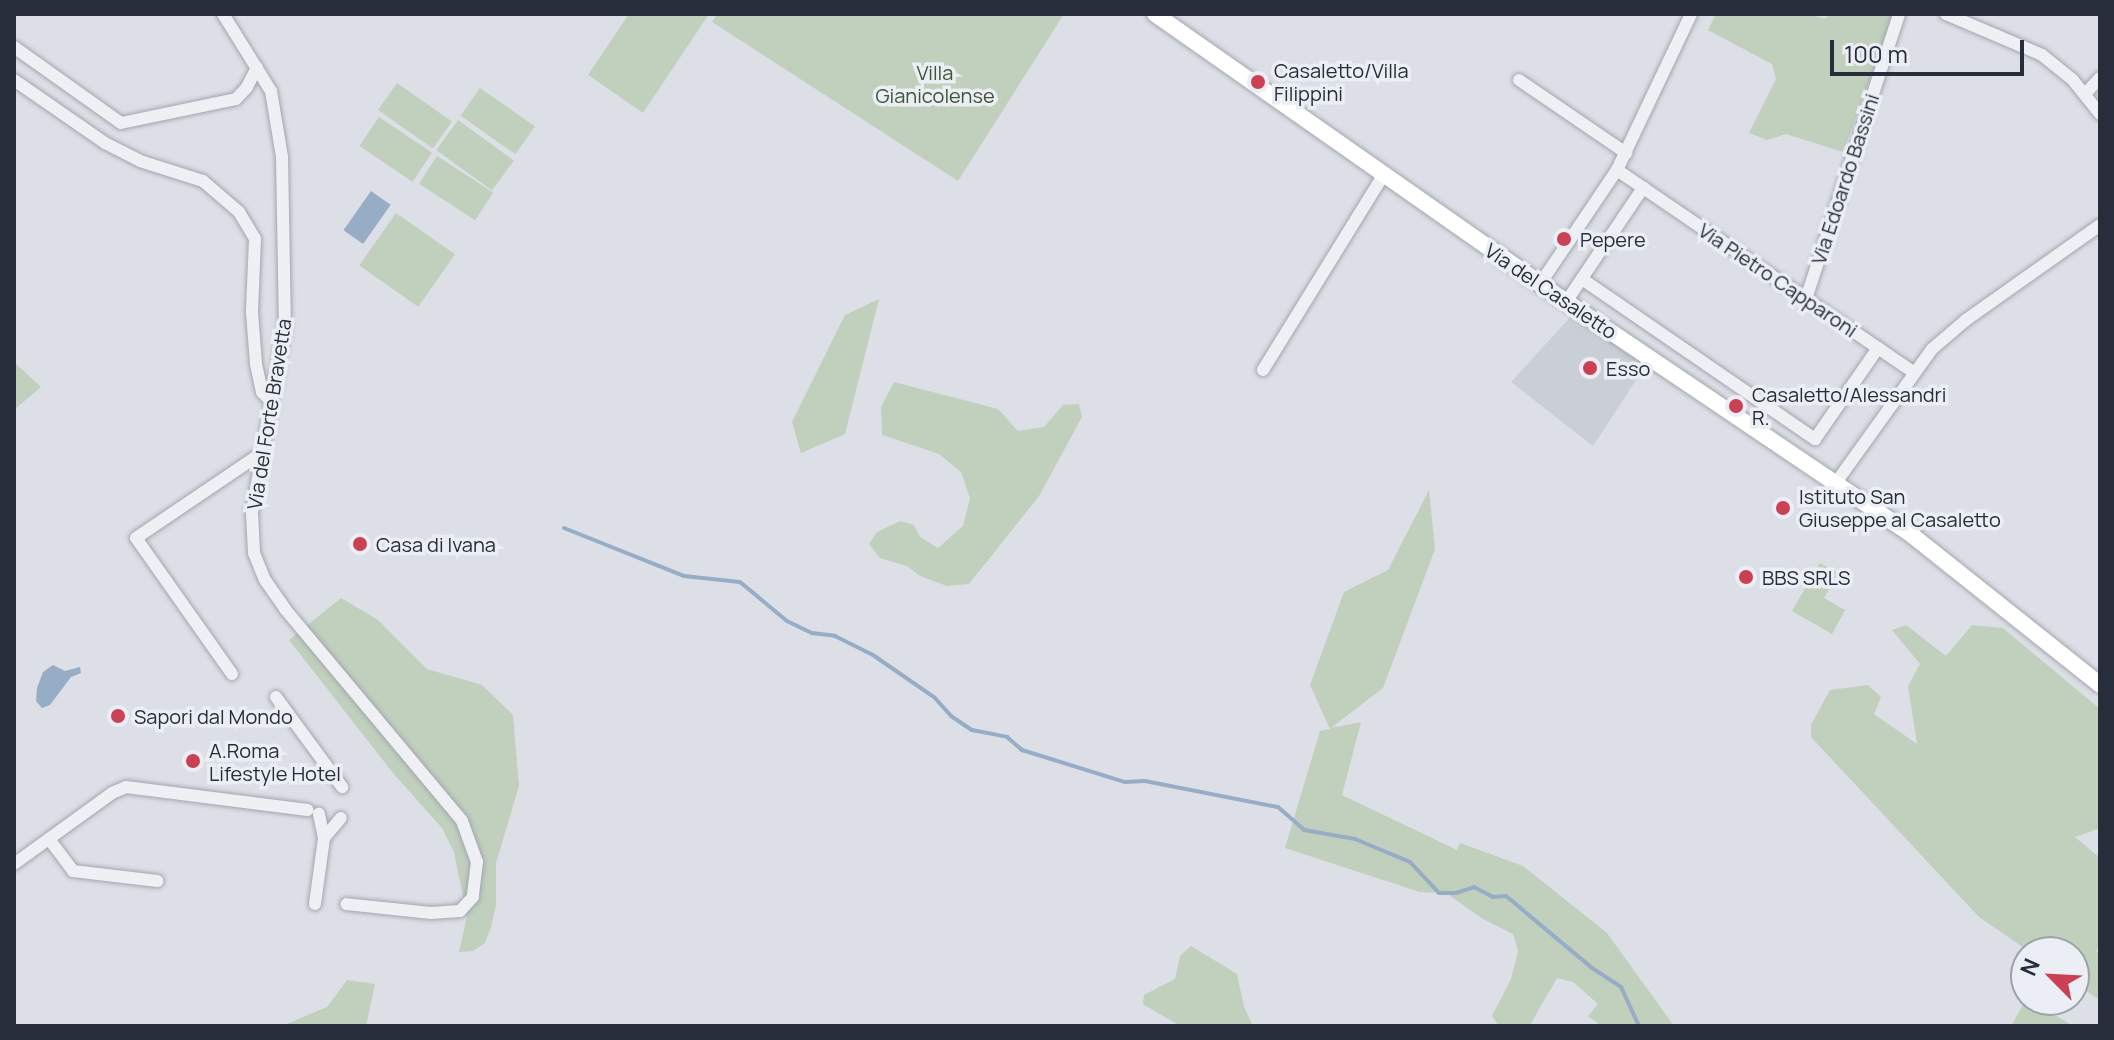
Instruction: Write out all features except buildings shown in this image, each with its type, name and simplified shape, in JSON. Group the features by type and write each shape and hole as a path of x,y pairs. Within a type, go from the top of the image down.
{"street":[{"name":"Via del Forte Bravetta","path":"223,14 257,67 275,106 284,197 286,306 252,513 252,539 259,567 285,609 462,821 476,852 478,871 473,897 464,910 453,913 346,904"},
{"name":"Via del Casaletto","path":"1155,14 1383,176 1913,536 2100,685"},
{"path":"1540,284 1617,170 1691,14"},
{"name":"Via Edoardo Bassini","path":"1806,299 1899,14"},
{"path":"1949,15 2042,55 2085,94 2100,114"},
{"path":"14,47 103,112 125,123 236,99 247,87 257,67"},
{"path":"2085,94 2100,78"},
{"path":"14,80 103,142 140,161 184,172 208,183 239,212 255,239 252,312 256,364 262,392 272,402"},
{"path":"1519,80 1626,153"},
{"name":"Via Pietro Capparoni","path":"1617,170 1913,372"},
{"path":"1263,370 1383,176"},
{"path":"1566,302 1643,188"},
{"path":"1835,484 1913,372 1954,330 2100,225"},
{"path":"1582,279 1815,439 1878,348"},
{"path":"232,674 136,538 263,452"},
{"path":"276,697 342,787"},
{"path":"14,864 112,793 135,786 313,812 324,838 315,904"},
{"path":"324,838 341,818"},
{"path":"49,839 68,867 79,873 157,881"}],"shaded area":[{"path":"1572,315 1646,365 1593,446 1511,382"}],"green space":[{"path":"629,14 709,14 643,113 588,75"},
{"name":"Villa Gianicolense","path":"717,14 1064,14 958,181 712,22"},
{"path":"1716,14 1808,14 1825,19 1831,14 1894,14 1843,152 1786,134 1767,140 1749,133 1776,79 1772,64 1708,30"},
{"path":"397,83 452,121 433,148 378,110"},
{"path":"480,88 535,126 515,154 460,116"},
{"path":"379,117 432,153 412,182 359,146"},
{"path":"458,120 514,161 492,190 436,150"},
{"path":"437,156 493,192 475,220 419,184"},
{"path":"396,213 455,254 418,307 359,265"},
{"path":"879,299 845,434 801,453 792,422 845,315"},
{"path":"14,362 41,387 14,410"},
{"path":"894,382 998,409 1018,431 1044,427 1063,405 1079,404 1082,417 1039,496 969,584 947,586 920,576 907,566 880,558 869,544 877,532 900,521 914,525 920,537 938,548 963,526 970,498 961,472 939,454 882,435 881,407"},
{"path":"1429,490 1435,549 1383,688 1331,728 1361,722 1342,795 1457,850 1460,843 1523,866 1607,933 1674,1026 1601,1026 1588,1016 1598,1004 1573,982 1557,978 1530,1025 1499,1026 1492,1016 1511,979 1518,951 1513,934 1483,919 1446,893 1420,892 1285,848 1320,731 1330,729 1310,685 1344,592 1388,570"},
{"path":"1820,563 1838,573 1824,598 1845,610 1832,634 1792,611"},
{"path":"341,598 378,620 427,669 482,685 513,715 519,786 496,863 496,905 491,927 485,943 473,951 459,952 467,916 454,852 442,828 393,773 289,640"},
{"path":"1906,625 1946,656 1972,625 2003,628 2100,709 2100,828 2075,837 2100,858 2100,945 2096,951 2100,954 2100,1000 2090,993 2090,936 2010,938 1979,917 1811,737 1811,725 1830,690 1868,685 1881,697 1874,714 1917,744 1908,686 1920,664 1892,630"},
{"path":"1191,946 1237,974 1244,1007 1253,1026 1180,1026 1143,1004 1144,995 1175,979 1180,956"},
{"path":"347,980 375,984 366,1026 282,1026 327,1007"},
{"path":"2017,1016 2056,1016 2073,1026 2011,1026"}],"water":[{"path":"371,191 391,205 363,244 343,230"},
{"path":"53,665 65,671 80,667 81,673 71,677 50,705 42,708 36,701 37,688 43,672"}],"waterway":[{"path":"564,528 684,576 740,582 787,621 812,633 835,636 873,655 935,698 951,716 972,730 1007,737 1022,750 1125,782 1145,781 1278,807 1304,830 1355,839 1410,862 1439,893 1456,893 1474,887 1493,897 1506,896 1592,968 1621,987 1639,1026"}],"place":[{"name":"Casaletto/Villa Filippini","path":"1258,82"},
{"name":"Pepere","path":"1564,239"},
{"name":"Esso","path":"1590,368"},
{"name":"Casaletto/Alessandri R.","path":"1736,406"},
{"name":"Istituto San Giuseppe al Casaletto","path":"1783,508"},
{"name":"Casa di Ivana","path":"360,544"},
{"name":"BBS SRLS","path":"1746,577"},
{"name":"Sapori dal Mondo","path":"118,716"},
{"name":"A.Roma Lifestyle Hotel","path":"193,761"}]}
